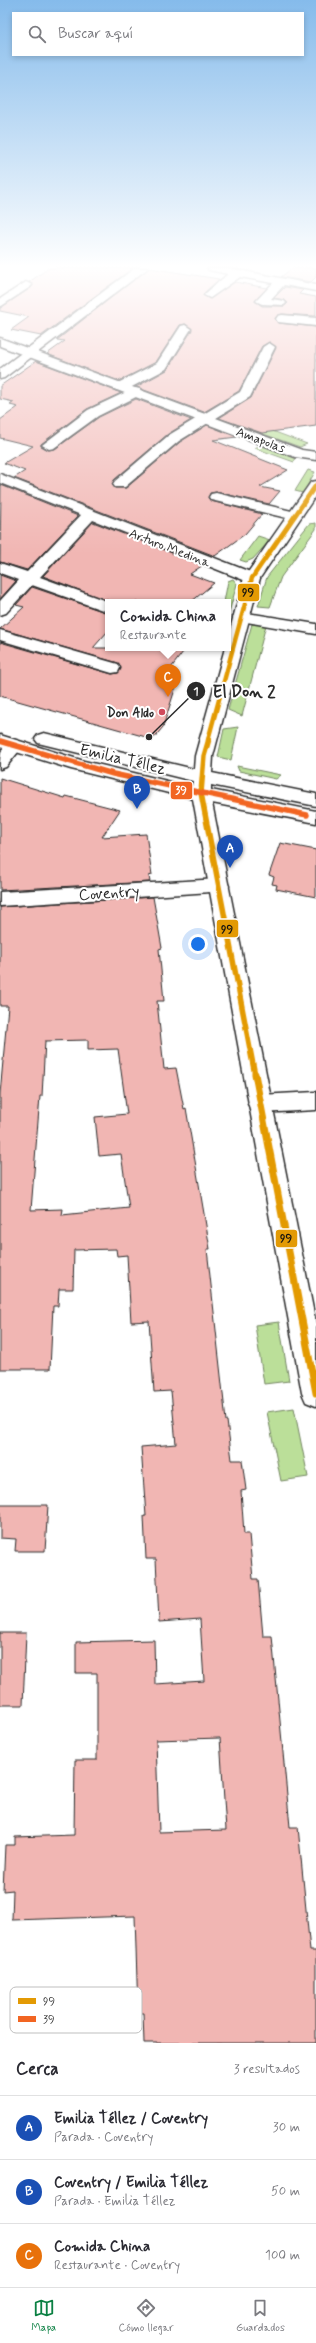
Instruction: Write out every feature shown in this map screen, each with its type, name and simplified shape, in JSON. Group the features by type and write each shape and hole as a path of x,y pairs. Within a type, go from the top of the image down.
{"street":[{"path":"0,375 15,363"},
{"name":"Amapolas","path":"57,363 300,454 316,456"},
{"path":"121,387 162,366 164,363"},
{"name":"Amapolas","path":"206,419 245,394 261,363"},
{"path":"49,445 93,413 135,392"},
{"path":"120,484 174,438 206,419"},
{"name":"Arturo Medina","path":"0,478 89,515 252,578"},
{"path":"316,484 296,516 252,578 204,756 201,785 260,1104 309,1319 316,1393"},
{"path":"216,497 296,516"},
{"path":"0,610 89,515"},
{"path":"0,568 105,606"},
{"path":"241,617 316,629"},
{"path":"0,635 112,668"},
{"name":"Emilia Téllez","path":"0,730 316,817"},
{"name":"Emilia Téllez","path":"0,764 7,743 96,768 201,785 316,800"},
{"name":"Coventry","path":"0,899 219,886"},
{"path":"260,1104 316,1102"}],"green space":[{"path":"235,417 307,444 300,447 227,421"},
{"path":"260,445 296,458 294,462 255,448"},
{"path":"308,470 315,472 303,493 295,491"},
{"path":"316,523 316,529 281,577 270,607 258,606 267,577 309,524"},
{"path":"258,536 270,540 253,559 246,562 240,560"},
{"path":"233,579 237,584 231,605 231,599 225,599 228,581"},
{"path":"252,624 266,625 242,716 228,710"},
{"path":"238,727 231,760 218,757 224,729"},
{"path":"237,766 281,775 276,779 239,771"},
{"path":"279,1322 289,1381 264,1384 255,1325"},
{"path":"294,1408 308,1477 281,1481 267,1412"}],"building":[{"path":"33,363 42,363 121,393 87,409 41,444 41,446 48,450 55,449 99,417 136,399 191,420 168,434 114,480 112,485 115,488 126,488 180,442 207,425 237,437 213,440 288,470 260,487 280,491 269,504 216,492 210,493 208,498 211,501 262,514 245,534 215,556 14,478 25,471 4,463 33,446 0,438 0,420 18,407 10,405 14,402 0,399 0,386"},
{"path":"72,363 153,363 119,381"},
{"path":"171,363 253,363 239,391 204,412 136,387 167,370"},
{"path":"268,363 316,363 316,426 262,433 219,418 251,398"},
{"path":"1,485 78,516 27,570 0,562"},
{"path":"93,522 203,565 190,574 214,583 195,599 105,600 43,576"},
{"path":"0,575 16,581 0,599"},
{"path":"32,587 105,612 105,634 93,648 105,648 105,651 184,651 168,672 172,673 166,681 177,683 163,727 153,739 0,696 0,642 112,674 118,673 121,669 118,663 0,629 24,607 16,605"},
{"path":"0,778 65,798 66,796 120,810 102,837 146,834 152,875 149,876 150,882 0,890"},
{"path":"280,843 316,850 316,897 276,889 277,885 272,884 274,877 269,875"},
{"path":"153,897 162,948 159,949 164,1001 157,1001 164,1069 176,1068 184,1109 186,1108 210,1249 207,1249 226,1421 232,1460 242,1460 246,1490 241,1491 244,1534 249,1534 253,1579 258,1579 263,1636 272,1636 290,1827 298,1827 310,1951 316,1951 316,2043 144,2043 142,1987 137,1987 135,1916 12,1920 13,1890 3,1891 5,1845 15,1845 15,1837 74,1835 75,1760 97,1760 97,1673 76,1673 76,1642 154,1640 155,1684 204,1681 200,1619 159,1622 156,1559 146,1559 144,1516 146,1516 141,1447 176,1444 171,1391 154,1392 149,1321 131,1322 127,1255 117,1256 116,1249 74,1250 73,1289 59,1289 58,1306 53,1306 50,1369 0,1369 0,1094 8,1006 0,1006 0,907","holes":["88,1040 88,1050 118,1049 127,1114 95,1117 99,1156 121,1154 129,1208 62,1215 63,1209 31,1210 40,1096 42,1096 45,1041","220,1738 226,1830 159,1832 156,1740"]},
{"path":"0,1505 48,1505 45,1551 15,1551 16,1539 0,1538"},
{"path":"0,1633 26,1633 23,1705 0,1705"}],"transit line":[{"name":"99","path":"316,485 252,578 204,756 201,793 316,1393"},
{"name":"39","path":"0,741 75,764 152,784 307,815"}],"place":[{"name":"Comida China","path":"168,697"},
{"name":"Don Aldo","path":"162,712"},
{"name":"El Don 2","path":"149,737"},
{"name":"Coventry / Emilia Téllez","path":"137,809"},
{"name":"Emilia Téllez / Coventry","path":"230,868"}]}
